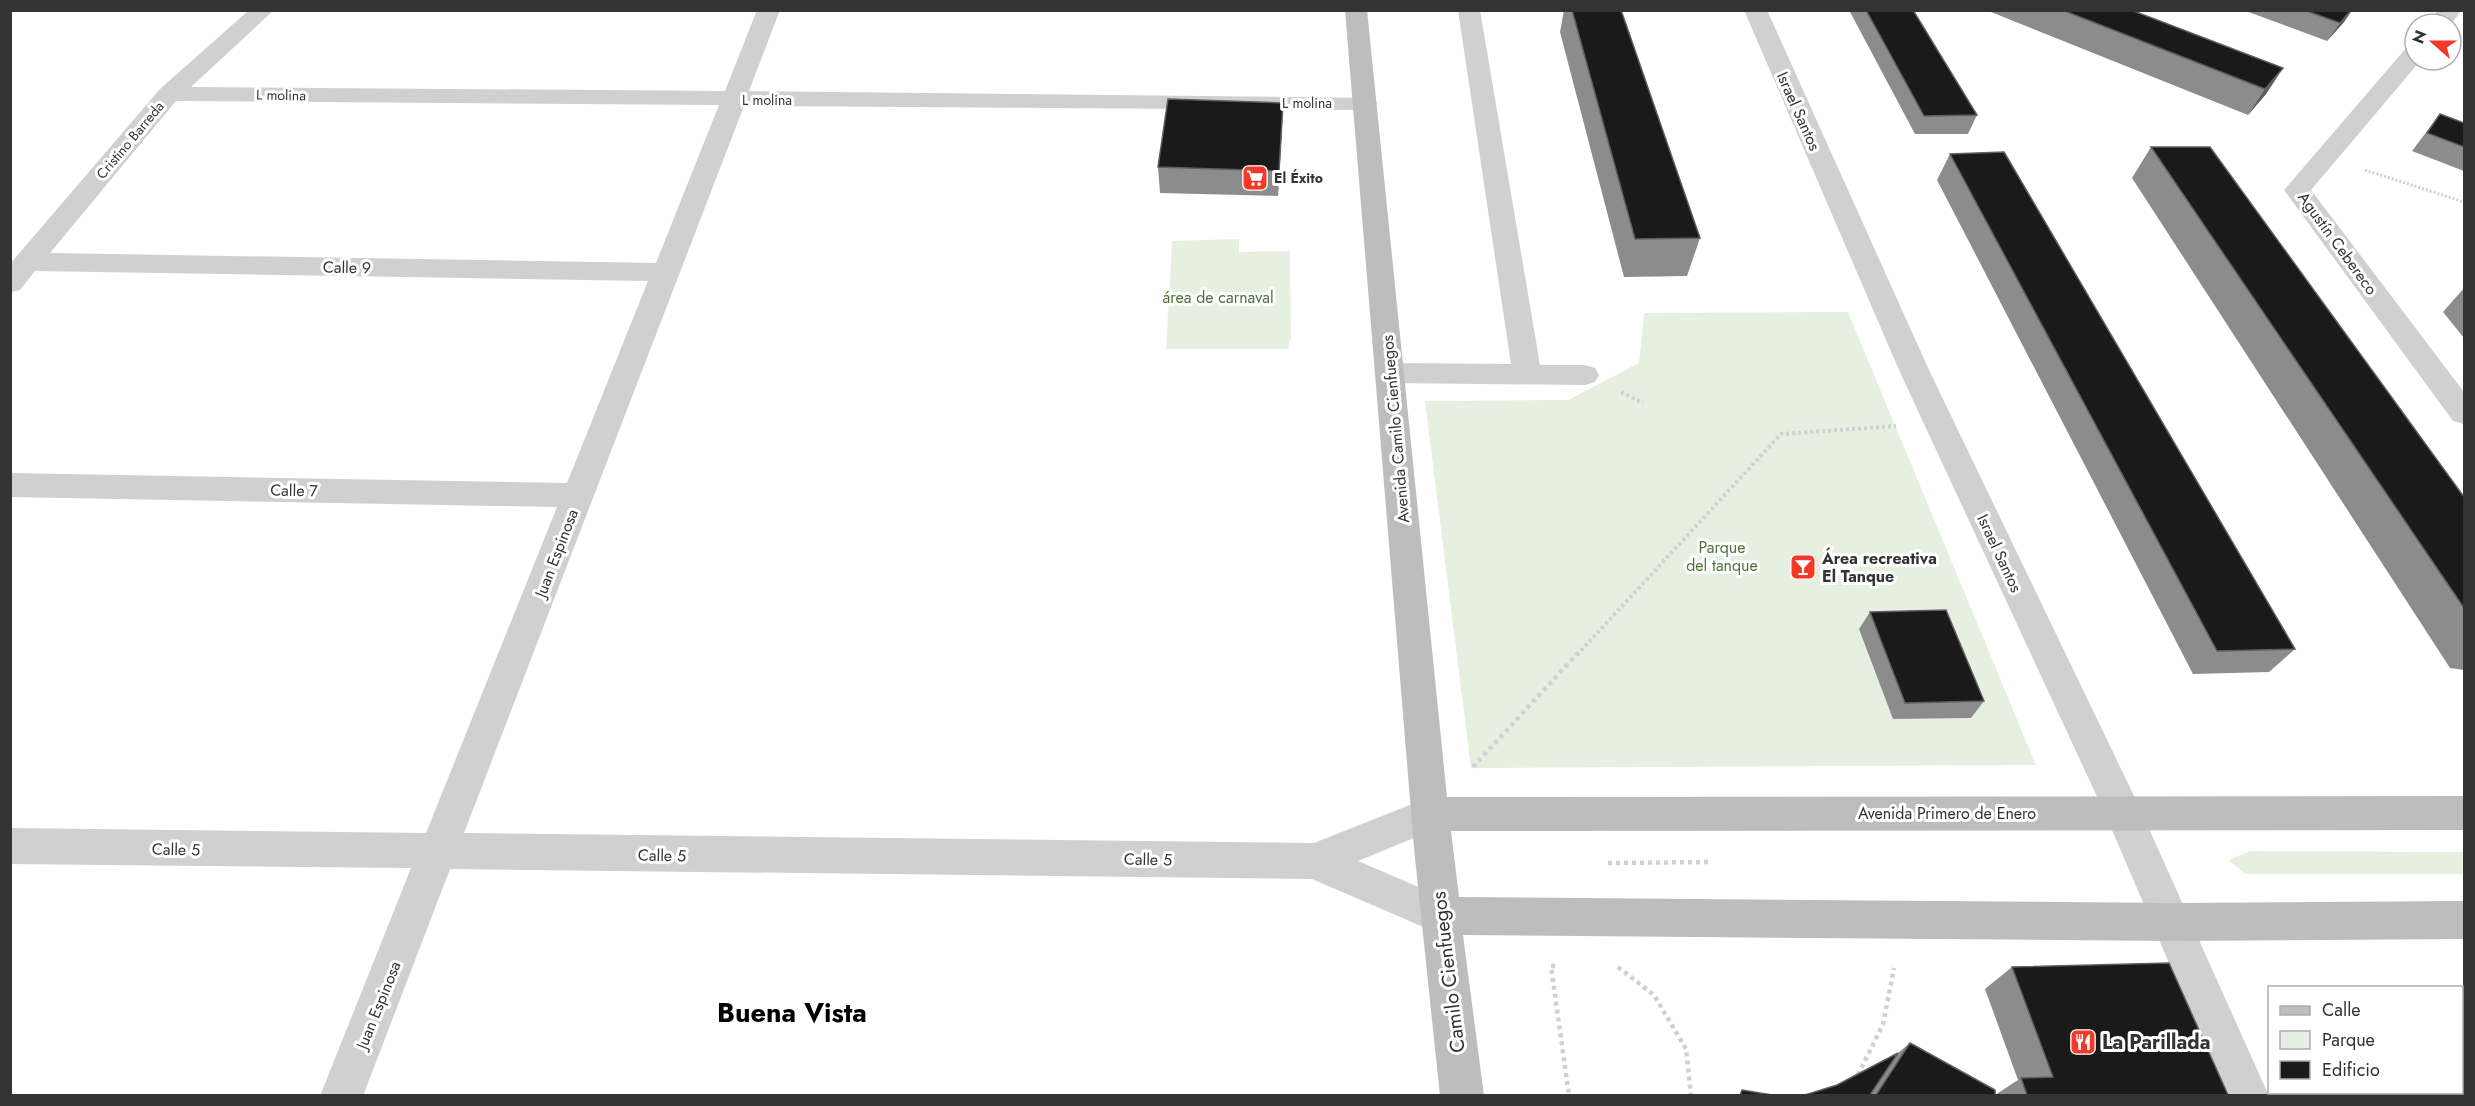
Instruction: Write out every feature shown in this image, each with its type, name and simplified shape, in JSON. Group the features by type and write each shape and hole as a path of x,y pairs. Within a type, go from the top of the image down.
{"street":[{"name":"Cristino Barreda","path":"19,272 169,93 263,10"},
{"name":"Juan Espinosa","path":"341,1095 439,853 769,10"},
{"name":"Avenida Camilo Cienfuegos","path":"1356,10 1431,831"},
{"name":"Israel Santos","path":"1755,10 1938,423 2124,814 2248,1095"},
{"name":"Agustín Cebereco","path":"2403,66 2297,190 2464,413"},
{"name":"L molina","path":"169,93 734,100 1365,103"},
{"name":"Calle 9","path":"19,272 666,272"},
{"name":"Calle 7","path":"10,485 578,495"},
{"name":"Avenida Primero de Enero","path":"1431,831 2124,814 2464,813"},
{"name":"Calle 5","path":"10,846 439,853 1314,861 1431,831"},
{"name":"Camilo Cienfuegos","path":"1431,831 1462,1095"},
{"name":"Calle 5","path":"1314,861 1442,916"},
{"path":"1442,916 2172,922 2464,920"}],"lane":[{"path":"1468,10 1527,374"},
{"path":"1389,373 1585,375"}],"path":[{"path":"2325,157 2464,202"},
{"path":"1431,831 1781,434 1938,423"},
{"path":"1562,966 1551,966 1569,1095"},
{"path":"1607,966 1630,967"},
{"path":"1618,967 1654,995 1686,1049 1691,1095"},
{"path":"1882,968 1906,968"},
{"path":"1852,1086 1876,1049 1891,1002 1894,968"}],"green space":[{"name":"área de carnaval","path":"1239,239 1239,252 1290,251 1291,338 1288,349 1166,349 1172,241"},
{"name":"Parque del tanque","path":"1848,312 2036,765 1471,768 1425,401 1568,400 1639,363 1644,313"},
{"path":"2250,851 2464,852 2464,874 2245,874 2229,860"}],"building":[{"path":"1572,10 1621,10 1700,238 1635,239"},
{"path":"1866,10 1913,10 1977,115 1924,116"},
{"path":"2062,10 2131,10 2283,68 2265,89"},
{"path":"2304,10 2351,10 2340,23"},
{"path":"1168,99 1283,103 1279,171 1158,167"},
{"path":"2440,114 2464,123 2464,147 2427,133"},
{"path":"2151,147 2210,147 2464,497 2464,608"},
{"path":"2004,152 2295,649 2217,651 1950,154"},
{"path":"1946,610 1984,701 1905,703 1870,612"},
{"name":"La Parillada","path":"2169,963 2228,1095 2027,1095 2021,1078 2053,1077 2012,967"},
{"path":"1910,1043 1995,1090 1995,1095 1876,1095"},
{"path":"1898,1053 1870,1095 1805,1095 1837,1085"},
{"path":"1742,1090 1772,1095 1740,1095"}],"place":[{"name":"El Éxito","path":"1255,178"},
{"name":"Área recreativa El Tanque","path":"1803,567"},
{"name":"La Parillada","path":"2083,1042"}],"district":[{"name":"Buena Vista","path":"792,1013"}]}
